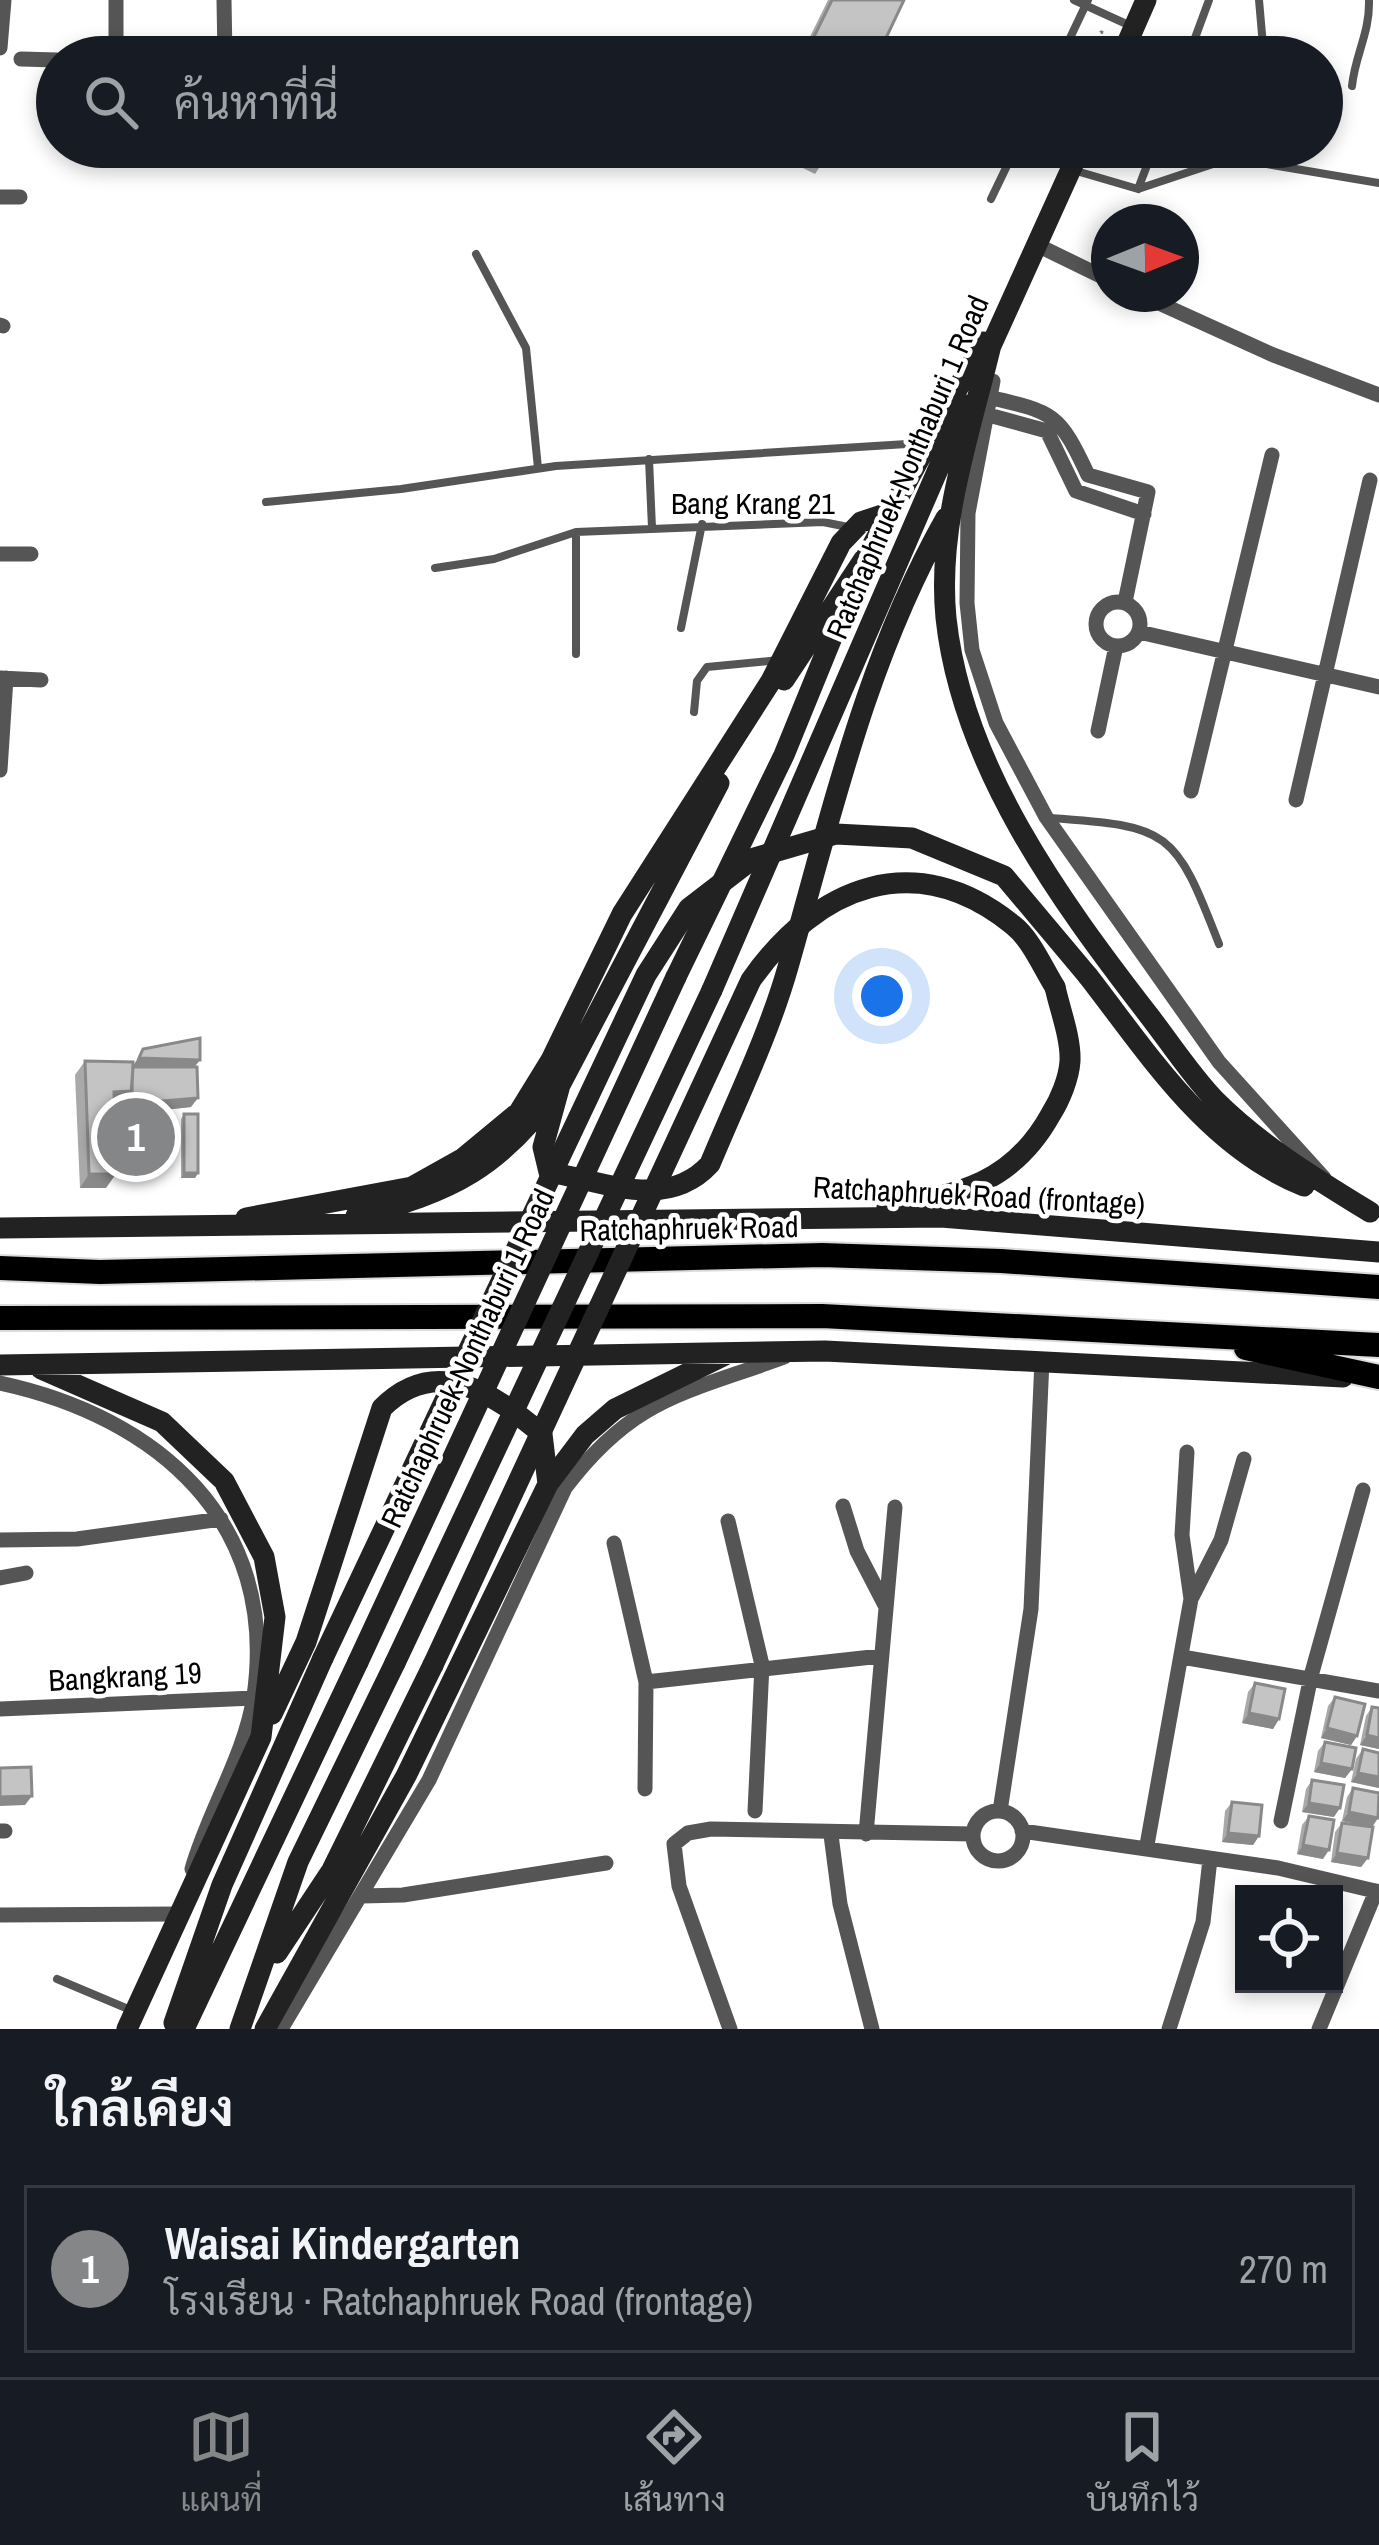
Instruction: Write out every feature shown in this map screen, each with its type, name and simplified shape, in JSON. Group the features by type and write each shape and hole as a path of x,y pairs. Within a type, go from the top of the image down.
{"main road":[{"path":"1130,36 1146,0"},
{"path":"1014,290 1072,169"},
{"name":"Ratchaphruek-Nonthaburi 1 Road","path":"240,2029 298,1862 712,990 1014,290"},
{"name":"Ratchaphruek-Nonthaburi 1 Road","path":"184,2029 784,755 864,559 924,443 1014,290"},
{"path":"990,349 952,507 946,616 956,681 982,755 1022,831 1105,958 1214,1099 1298,1168 1375,1213"},
{"path":"560,1085 543,1147 549,1172 671,1192 710,1164 782,985 851,737 886,640 952,507"},
{"path":"211,1226 412,1187 462,1159 519,1112 560,1042 622,914 781,660 853,528 888,514"},
{"path":"315,1226 429,1198 462,1181 528,1130 560,1085 730,763 864,559"},
{"path":"172,2029 222,1885 323,1658 646,976 689,908 754,858 836,834 912,838 1004,876 1188,1106 1235,1146 1296,1183 1375,1213"},
{"path":"263,1973 332,1870 433,1665 751,980 782,937 837,898 896,880 949,887 1016,927 1055,987 1070,1060 1059,1101 1036,1142 1006,1172 945,1197 833,1216"},
{"name":"Ratchaphruek Road (frontage)","path":"0,1228 833,1216 996,1220 1379,1252"},
{"name":"Ratchaphruek Road","path":"0,1268 100,1272 822,1255 1001,1261 1379,1288"},
{"path":"0,1318 822,1316 1162,1330 1379,1345"},
{"path":"1162,1330 1379,1378"},
{"path":"0,1365 798,1351 1379,1378"},
{"path":"265,2029 406,1776 548,1484 585,1435 615,1408 730,1352"},
{"path":"35,1366 162,1422 224,1481 264,1558 274,1616 261,1737"},
{"path":"131,2020 306,1642 382,1408 417,1381 443,1379 506,1404 542,1434 548,1484"}],"street":[{"path":"0,48 4,0"},
{"path":"116,0 116,36"},
{"path":"224,0 225,36"},
{"path":"21,59 36,59"},
{"path":"0,197 20,197"},
{"path":"1035,244 1091,271"},
{"path":"1014,290 968,513 972,650 996,723 1046,817 1219,1062 1335,1191"},
{"path":"1179,312 1289,362 1379,395"},
{"path":"987,406 1049,411 1061,420 1088,475 1148,492 1125,602"},
{"path":"987,406 1047,431 1076,491 1144,514"},
{"path":"1191,791 1271,455"},
{"path":"1296,800 1370,480"},
{"path":"0,554 31,554"},
{"path":"1111,602 1125,602 1137,611 1139,632 1130,643 1116,646 1099,634 1097,619 1111,602"},
{"path":"1139,632 1379,687"},
{"path":"1098,731 1116,646"},
{"path":"0,770 3,678 41,680"},
{"path":"281,2029 429,1780 565,1488 597,1445 631,1417 686,1388 798,1351"},
{"path":"1000,1810 1030,1609 1042,1360"},
{"path":"0,1383 35,1391 145,1439 205,1493 244,1562 258,1619 254,1698 203,1828 180,1907 0,1915"},
{"path":"1147,1845 1191,1599 1182,1535 1187,1452"},
{"path":"1191,1599 1221,1540 1244,1459"},
{"path":"1281,1821 1312,1676 1364,1490"},
{"path":"843,1506 857,1551 887,1610"},
{"path":"866,1834 895,1507"},
{"path":"0,1540 77,1538 221,1519"},
{"path":"728,1521 762,1665 755,1811"},
{"path":"614,1543 646,1682 645,1789"},
{"path":"0,1578 26,1573"},
{"path":"646,1682 762,1665 881,1656"},
{"path":"1182,1657 1379,1691"},
{"name":"Bangkrang 19","path":"0,1709 254,1698"},
{"path":"1000,1810 1018,1821 1022,1831 1021,1845 999,1861 975,1848 972,1834 987,1813 1000,1810"},
{"path":"730,2029 679,1886 674,1844 688,1833 712,1829 831,1835 972,1834"},
{"path":"1022,1831 1147,1845 1332,1877 1377,1892 1318,2029"},
{"path":"831,1835 840,1904 872,2029"},
{"path":"1169,2029 1203,1922 1210,1859"},
{"path":"362,1896 403,1895 606,1863"}],"lane":[{"path":"1074,0 1134,27"},
{"path":"1195,36 1209,0"},
{"path":"1259,0 1262,36"},
{"path":"1352,86 1369,36 1368,0 1379,1"},
{"path":"1071,36 1087,3"},
{"path":"991,199 1006,168"},
{"path":"1138,189 1146,168"},
{"path":"1072,169 1138,189 1201,168"},
{"path":"1290,168 1379,183"},
{"path":"476,254 526,348 538,468"},
{"path":"266,502 401,489 538,468 924,443"},
{"path":"649,459 652,528"},
{"name":"Bang Krang 21","path":"435,568 494,559 576,532 824,522 853,528"},
{"path":"681,628 702,524"},
{"path":"576,532 576,654"},
{"path":"694,712 698,681 707,667 781,660"},
{"path":"1046,817 1128,823 1165,839 1197,887 1219,944"},
{"path":"57,1979 131,2020"}],"path":[{"path":"1099,36 1101,32"}],"building":[{"path":"832,0 904,0 887,36 814,36"},
{"path":"200,1038 200,1060 139,1058 143,1049"},
{"path":"85,1061 133,1062 132,1091 114,1092 116,1174 89,1174"},
{"path":"133,1067 197,1067 198,1098 151,1102 140,1112 130,1107"},
{"path":"184,1114 198,1114 198,1173 184,1173"},
{"path":"1255,1683 1285,1689 1279,1719 1249,1713"},
{"path":"1335,1697 1365,1704 1357,1736 1327,1728"},
{"path":"1372,1707 1379,1708 1379,1738 1367,1735"},
{"path":"1325,1742 1356,1748 1352,1769 1321,1763"},
{"path":"1363,1749 1379,1753 1379,1777 1358,1773"},
{"path":"31,1767 32,1796 0,1797 0,1768"},
{"path":"1312,1780 1344,1785 1340,1808 1309,1803"},
{"path":"1353,1788 1379,1793 1378,1818 1349,1812"},
{"path":"1232,1802 1262,1805 1259,1836 1228,1833"},
{"path":"1309,1816 1334,1820 1329,1850 1303,1845"},
{"path":"1342,1823 1373,1827 1368,1858 1337,1853"}],"place":[{"name":"Waisai Kindergarten","path":"136,1137"}]}
